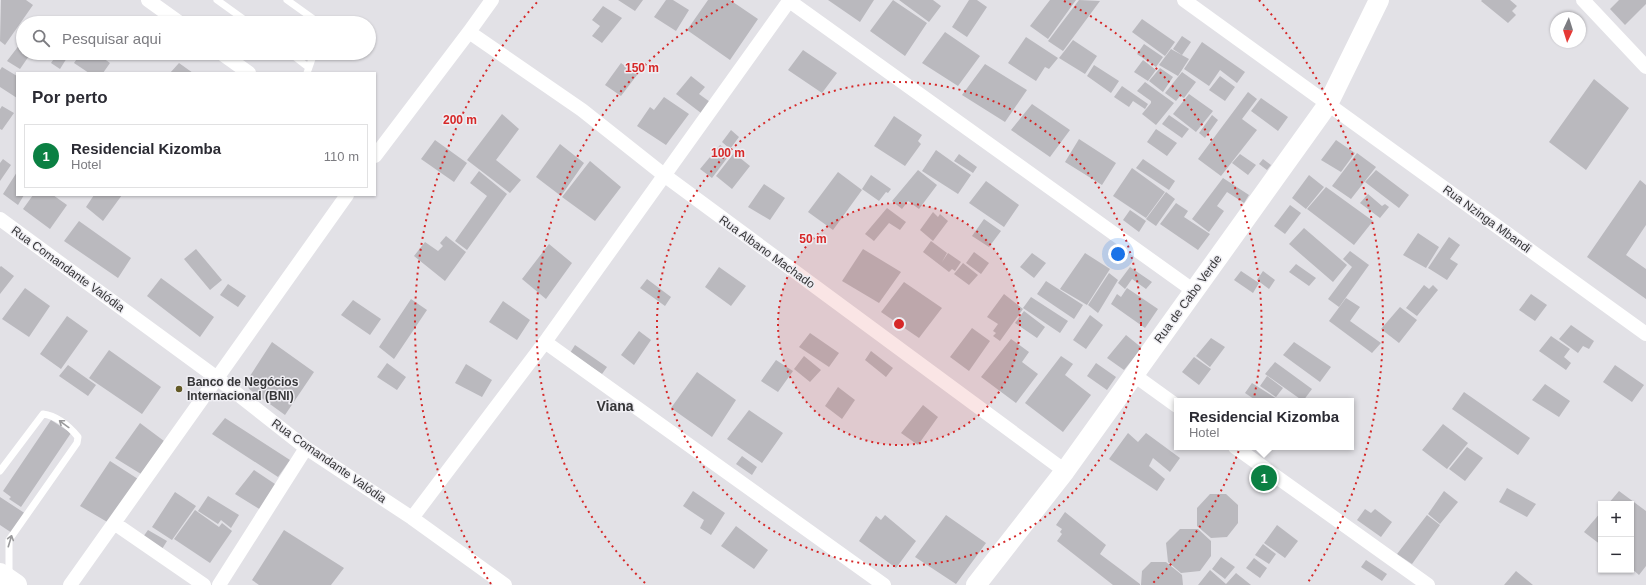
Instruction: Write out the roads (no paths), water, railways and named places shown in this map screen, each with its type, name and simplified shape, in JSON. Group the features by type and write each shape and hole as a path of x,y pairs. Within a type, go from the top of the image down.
{"main road":[{"name":"Rua de Cabo Verde","path":"976,585 1065,471 1328,104 1379,0"}],"street":[{"path":"148,0 170,16"},
{"path":"376,155 492,0"},
{"path":"412,518 545,342 788,0 1194,291"},
{"name":"Rua Nzinga Mbandi","path":"1184,0 1646,334"},
{"path":"1583,0 1646,67"},
{"name":"Rua Albano Machado","path":"469,32 582,110 664,175 1065,471"},
{"path":"231,60 248,72"},
{"path":"70,585 346,196"},
{"name":"Rua Comandante Valódia","path":"0,219 217,378 306,448 412,518 498,583"},
{"path":"545,342 884,585"},
{"path":"1134,375 1174,404"},
{"path":"219,585 306,448"},
{"path":"1239,450 1428,585"},
{"path":"114,523 204,585"}],"lane":[{"path":"217,0 239,16"},
{"path":"287,0 309,16"},
{"path":"297,60 308,70 312,60"},
{"path":"0,471 43,414 52,415 72,430 78,437 77,443 9,540 8,579"}],"place":[{"name":"Banco de Negócios Internacional (BNI)","path":"179,389"},
{"name":"Residencial Kizomba","path":"1264,478"}],"district":[{"name":"Viana","path":"615,406"}]}
